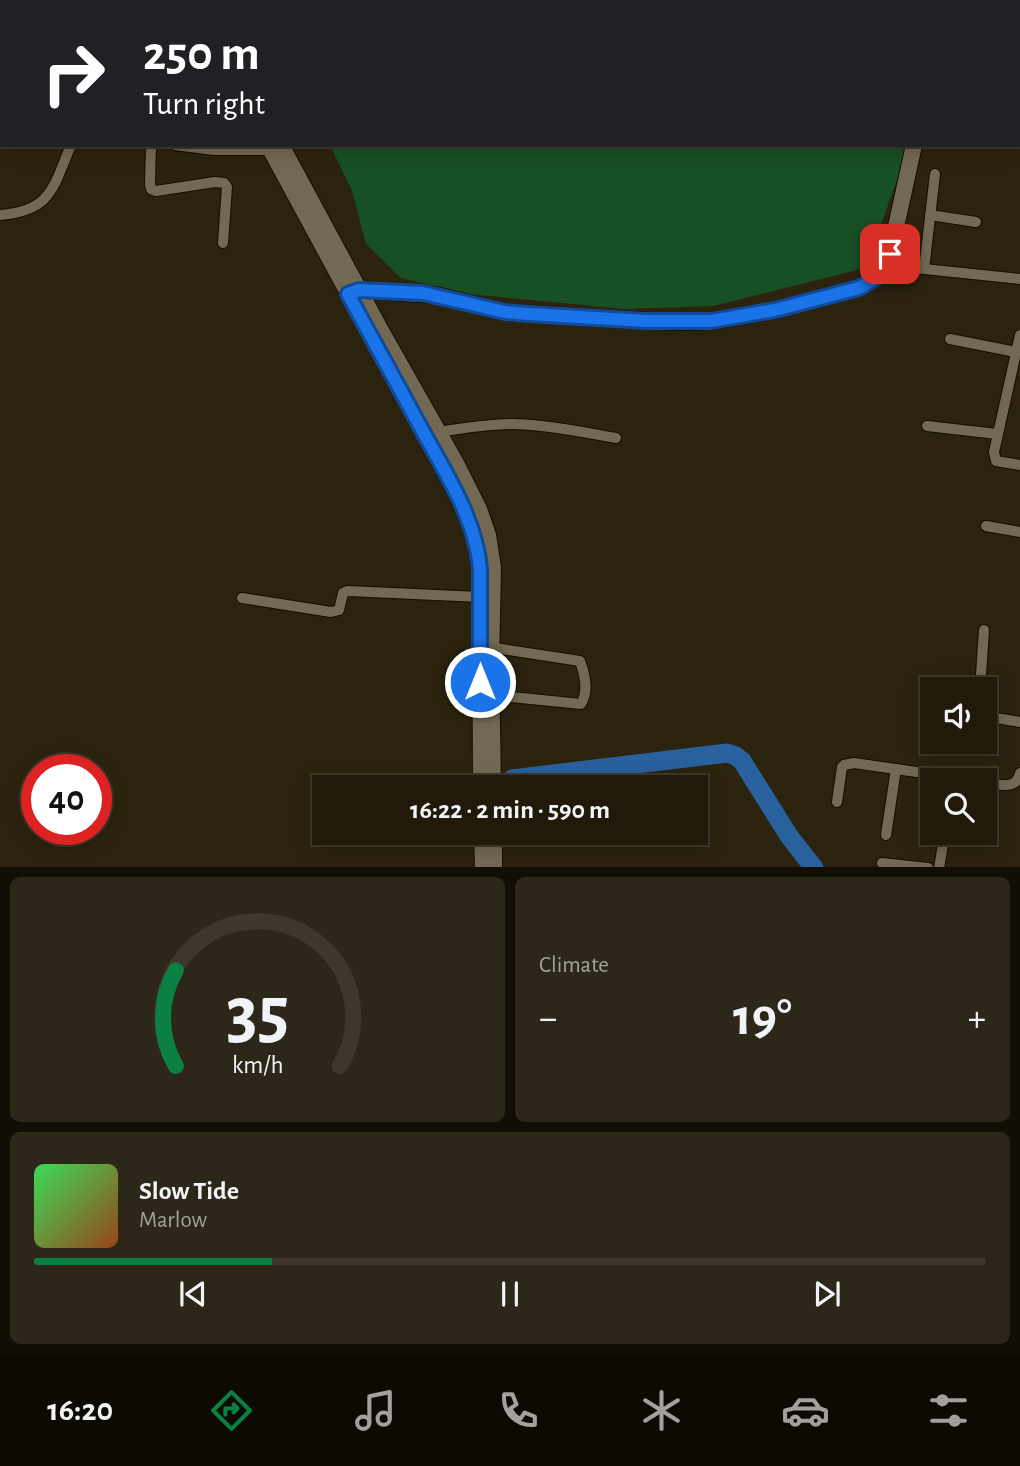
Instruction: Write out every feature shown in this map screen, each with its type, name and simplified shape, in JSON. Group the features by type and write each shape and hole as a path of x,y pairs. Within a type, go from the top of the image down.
{"street":[{"path":"0,215 15,214 37,205 50,195 70,147"},
{"path":"151,147 151,189 156,191 215,182 223,183 227,187 223,243"},
{"path":"191,147 214,150 273,147 353,292 466,513 478,551 480,597 492,695 493,775"},
{"path":"353,292 435,295 505,312 626,320 698,321 775,310 859,288 876,278 890,254 914,147"},
{"path":"924,269 935,174"},
{"path":"930,215 976,222"},
{"path":"886,265 1020,279"},
{"path":"353,292 438,432 479,509 488,535 493,568 486,647 481,775"},
{"path":"1020,335 994,452 996,461 1020,466"},
{"path":"950,339 1016,352"},
{"path":"438,432 511,424 549,426 616,438"},
{"path":"927,426 997,434"},
{"path":"986,526 1020,532"},
{"path":"242,598 331,612 339,610 343,593 348,591 480,597"},
{"path":"981,677 984,630"},
{"path":"486,647 580,661 586,677 584,701 581,704 492,695"},
{"path":"997,718 1020,722"},
{"path":"837,802 844,765 854,763 920,773"},
{"path":"886,835 896,769"},
{"path":"997,784 1015,784 1019,780 1020,772"},
{"path":"482,845 483,867"},
{"path":"494,845 494,867"},
{"path":"939,867 943,845"},
{"path":"882,863 928,867"}],"green space":[{"path":"331,147 909,147 865,268 713,306 624,309 470,294 401,278 366,244 352,191"}],"waterway":[{"path":"545,775 727,753 736,756 742,761 789,836 813,867"}],"route":[{"path":"480,682 480,568 474,533 446,474 348,294 359,290 423,293 505,312 646,321 711,321 775,310 859,288 876,278 890,254"}]}
